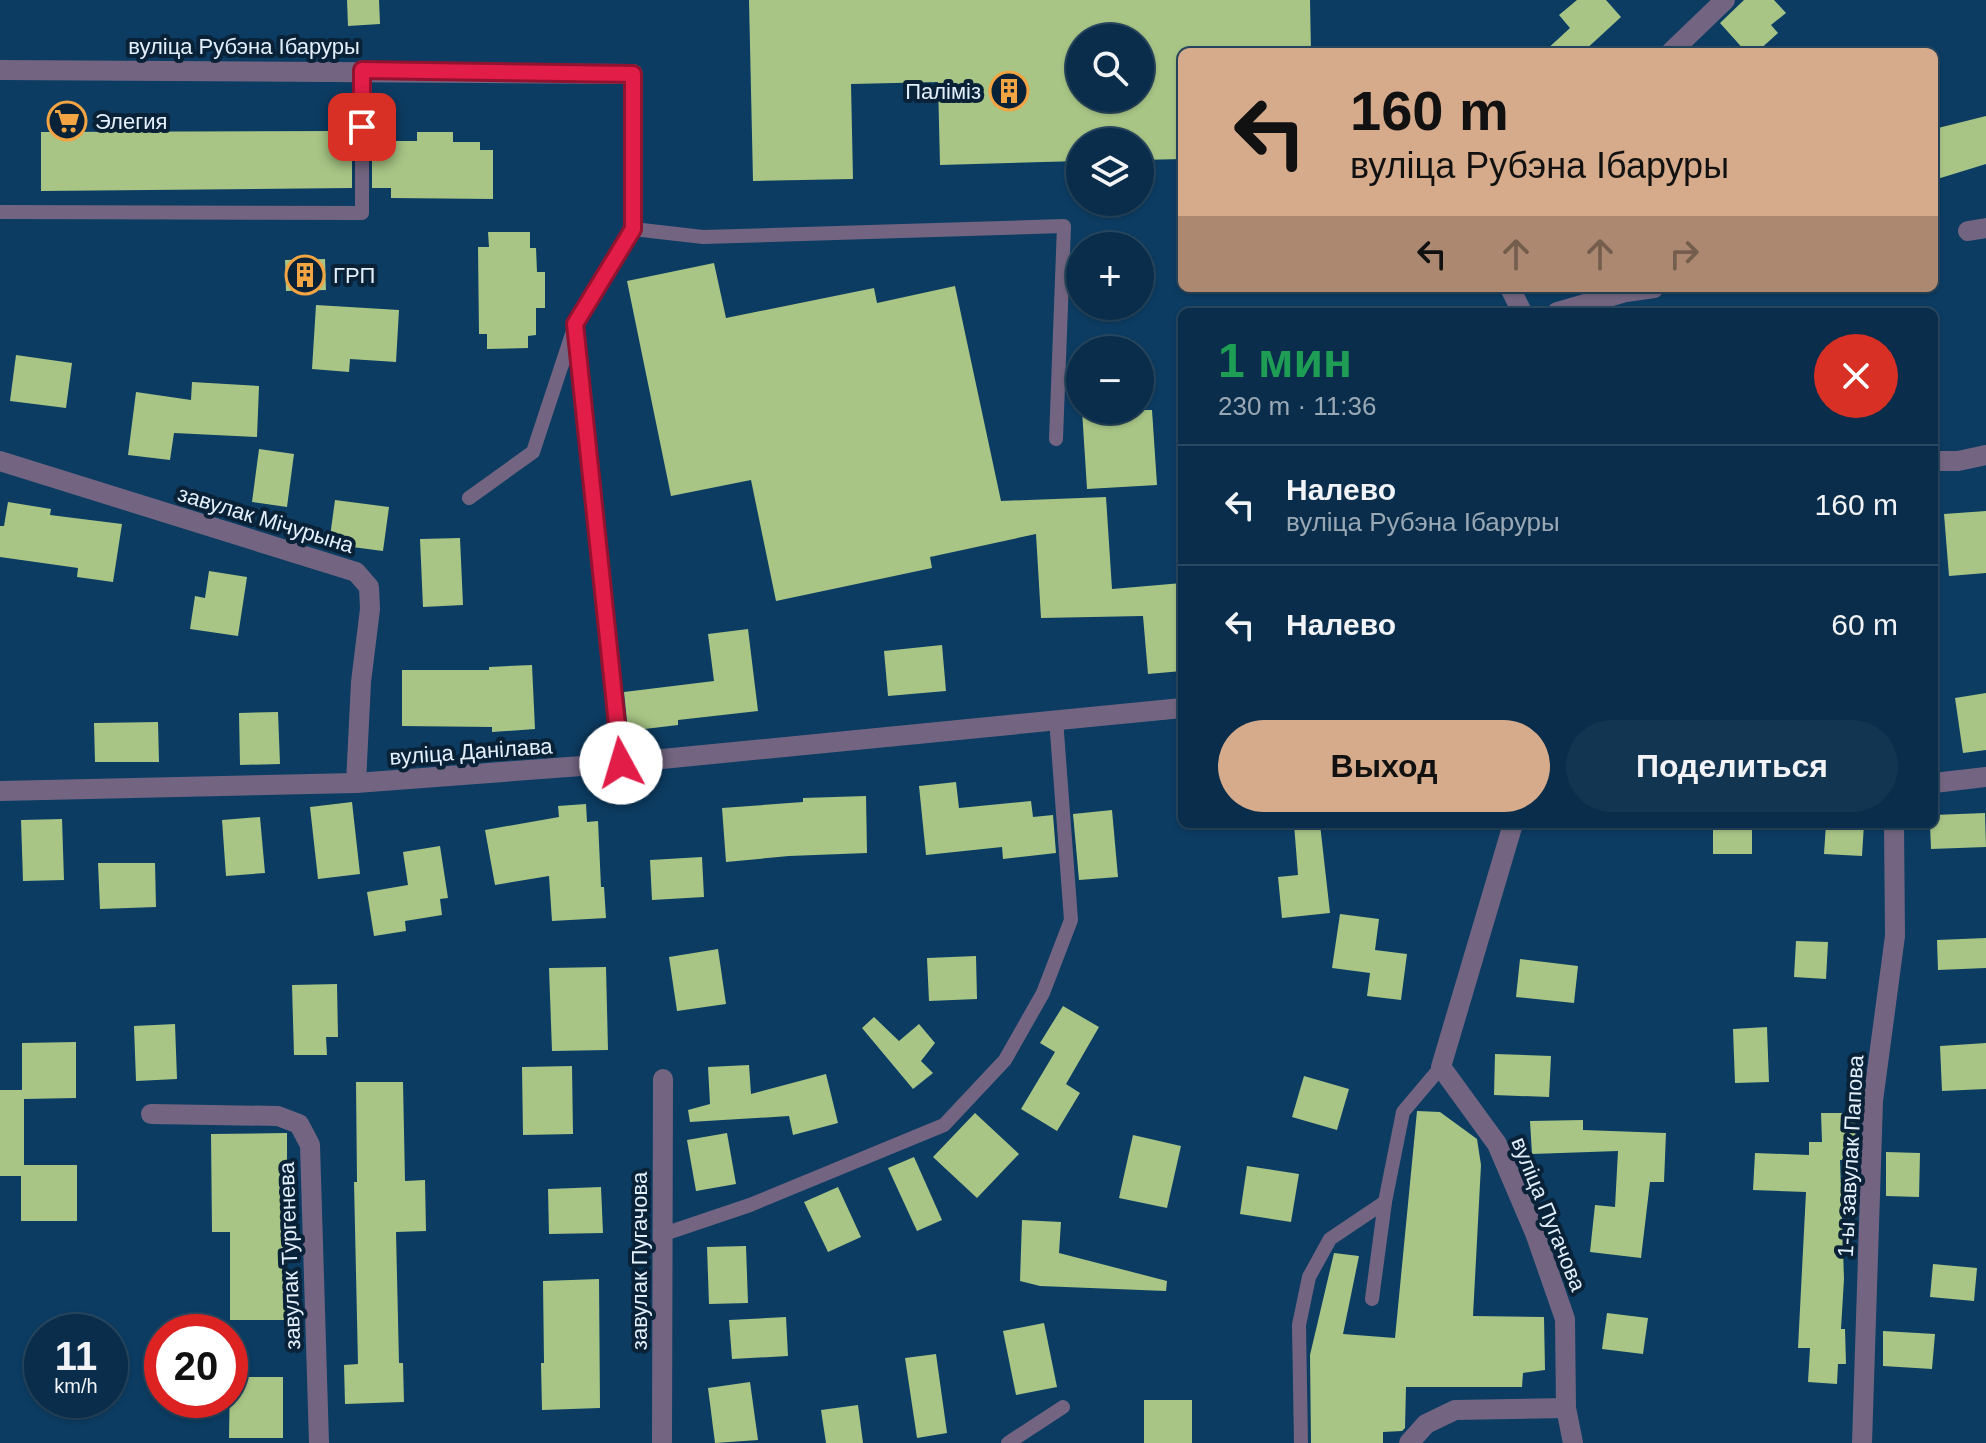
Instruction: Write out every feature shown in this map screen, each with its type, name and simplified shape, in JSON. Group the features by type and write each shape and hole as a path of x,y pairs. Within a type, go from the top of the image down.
{"street":[{"path":"1675,48 1725,0"},
{"name":"вуліца Рубэна Ібаруры","path":"0,70 633,74"},
{"path":"1571,308 1626,292"},
{"path":"1938,461 1958,461 1986,455"},
{"name":"завулак Мічурына","path":"0,461 356,572 369,587 370,609 361,682 356,783"},
{"name":"вуліца Данілава","path":"0,791 356,783 621,763 1178,708"},
{"path":"1938,783 1986,777"},
{"path":"1441,1067 1512,828"},
{"name":"1-ы завулак Папова","path":"1862,1443 1873,1101 1895,936 1894,828"},
{"name":"вуліца Пугачова","path":"1441,1067 1497,1144 1535,1233 1565,1319 1566,1408 1573,1443"},
{"name":"завулак Пугачова","path":"662,1443 663,1079"},
{"name":"завулак Тургенева","path":"151,1114 278,1116 299,1124 310,1145 319,1443"},
{"path":"1409,1443 1426,1424 1455,1410 1566,1408"}],"lane":[{"path":"0,212 362,213 362,70"},
{"path":"469,498 533,452 575,324 633,229 633,74"},
{"path":"633,229 703,237 1064,226 1056,439"},
{"path":"575,324 621,763"},
{"path":"664,1234 750,1205 944,1125 1005,1060 1043,993 1071,920 1056,719"},
{"path":"1372,1299 1385,1202 1403,1112 1441,1067"},
{"path":"1301,1443 1299,1325 1309,1277 1330,1239 1385,1202"},
{"path":"1008,1443 1063,1407"}],"building":[{"path":"347,0 379,0 380,24 348,26"},
{"name":"Паліміз","path":"749,0 1310,0 1311,48 1178,48 1178,159 1154,160 1154,128 1066,128 1066,161 940,165 938,82 851,84 853,179 753,181"},
{"path":"1577,0 1606,0 1621,17 1587,48 1548,48 1570,28 1559,15"},
{"path":"1744,0 1774,0 1786,13 1771,25 1778,33 1761,48 1742,48 1720,23"},
{"path":"1986,116 1986,164 1938,179 1938,128"},
{"path":"337,131 337,147 352,147 352,188 41,191 41,132"},
{"path":"417,132 453,132 453,142 480,142 480,150 493,150 493,199 391,198 391,188 372,188 372,147 392,147 392,141 417,141"},
{"path":"488,232 530,232 530,248 536,248 537,272 545,272 545,308 536,308 536,335 528,336 528,348 487,349 487,334 479,334 478,247 489,247"},
{"name":"ГРП","path":"325,259 326,290 286,291 285,260"},
{"path":"714,263 726,318 874,288 877,303 955,286 1001,501 1106,497 1112,589 1178,583 1178,671 1148,674 1143,616 1041,618 1036,534 930,557 932,568 776,601 751,480 671,496 627,281"},
{"path":"316,305 399,310 396,362 350,359 349,372 312,369"},
{"path":"16,355 72,363 66,408 10,401"},
{"path":"192,382 259,386 257,437 174,433 170,460 128,455 136,392 191,400"},
{"path":"1083,424 1153,424 1157,485 1087,489"},
{"path":"259,449 294,454 287,507 252,502"},
{"path":"335,500 389,507 383,551 329,544"},
{"path":"8,502 51,509 50,515 122,524 113,582 77,577 78,568 0,557 0,526 4,526"},
{"path":"1986,511 1986,573 1949,576 1944,514"},
{"path":"460,538 463,605 423,607 420,539"},
{"path":"209,571 247,577 238,636 190,629 195,596 205,598"},
{"path":"748,629 758,711 678,720 678,725 628,731 624,692 714,681 708,634"},
{"path":"942,645 946,691 888,696 884,651"},
{"path":"532,665 535,729 492,732 492,727 402,726 402,670 489,670 489,667"},
{"path":"1986,693 1986,750 1963,753 1955,698"},
{"path":"278,712 280,764 240,765 239,713"},
{"path":"158,722 159,762 95,762 94,723"},
{"path":"956,782 959,808 1031,801 1033,817 1053,815 1056,853 1003,859 1002,847 926,855 919,786"},
{"path":"866,796 867,853 726,862 722,808 803,802 803,798"},
{"path":"352,802 360,874 318,879 310,807"},
{"path":"586,804 587,822 598,821 601,887 604,887 606,918 552,921 549,876 495,885 485,830 559,817 558,806"},
{"path":"1112,810 1118,877 1079,880 1073,814"},
{"path":"1985,813 1986,847 1931,849 1930,828 1938,828 1938,815"},
{"path":"260,817 265,873 226,876 222,820"},
{"path":"62,819 64,880 23,881 21,820"},
{"path":"1294,828 1320,828 1330,913 1282,918 1278,877 1298,875"},
{"path":"1713,828 1752,828 1752,854 1713,854"},
{"path":"1826,828 1864,828 1862,856 1824,854"},
{"path":"440,846 448,898 440,899 442,915 405,921 406,931 374,936 367,892 408,885 403,852"},
{"path":"702,857 704,897 652,900 650,860"},
{"path":"98,863 155,863 156,907 100,909"},
{"path":"1340,914 1379,919 1375,950 1407,954 1401,1000 1367,996 1370,973 1332,968"},
{"path":"1986,938 1986,968 1938,970 1937,940"},
{"path":"1796,941 1828,942 1826,979 1794,977"},
{"path":"718,949 726,1004 677,1011 669,957"},
{"path":"976,956 977,999 929,1001 927,958"},
{"path":"1520,959 1578,966 1574,1003 1516,997"},
{"path":"606,967 608,1050 552,1051 549,968"},
{"path":"337,984 338,1037 326,1037 327,1055 294,1055 292,985"},
{"path":"1063,1006 1099,1027 1066,1084 1080,1093 1057,1131 1021,1109 1055,1052 1040,1043"},
{"path":"874,1017 899,1041 919,1024 935,1043 921,1061 933,1073 913,1089 862,1028"},
{"path":"175,1024 177,1079 136,1081 134,1026"},
{"path":"1767,1027 1769,1082 1735,1083 1733,1029"},
{"path":"76,1042 76,1098 24,1099 24,1165 77,1165 77,1221 21,1221 21,1176 0,1176 0,1090 22,1090 22,1043"},
{"path":"1986,1043 1986,1089 1942,1091 1940,1046"},
{"path":"1495,1054 1551,1056 1549,1097 1494,1095"},
{"path":"749,1065 751,1094 826,1074 838,1123 793,1135 789,1116 690,1122 688,1110 710,1104 708,1067"},
{"path":"572,1066 573,1134 523,1135 522,1067"},
{"path":"1304,1076 1349,1089 1337,1130 1292,1117"},
{"path":"356,1082 403,1082 405,1181 425,1180 426,1231 396,1232 399,1363 403,1363 404,1402 345,1404 344,1365 358,1364 354,1182 357,1182"},
{"path":"1417,1111 1440,1112 1477,1139 1481,1165 1473,1316 1544,1317 1545,1370 1523,1373 1522,1387 1406,1387 1405,1428 1402,1431 1383,1432 1383,1443 1311,1443 1310,1355 1334,1253 1359,1256 1343,1334 1395,1338"},
{"path":"975,1113 1019,1154 977,1198 933,1157"},
{"path":"1821,1113 1855,1113 1856,1160 1840,1160 1844,1279 1841,1329 1845,1329 1846,1364 1838,1364 1837,1384 1808,1382 1810,1348 1798,1348 1806,1192 1753,1190 1755,1153 1809,1155 1809,1142 1822,1142"},
{"path":"1583,1120 1583,1130 1666,1133 1664,1182 1650,1182 1641,1258 1590,1252 1595,1205 1615,1207 1618,1151 1532,1154 1530,1121"},
{"path":"287,1133 287,1320 248,1320 248,1314 230,1314 230,1232 212,1232 211,1134"},
{"path":"727,1133 736,1184 696,1191 687,1140"},
{"path":"1133,1135 1181,1146 1167,1208 1119,1198"},
{"path":"1886,1152 1920,1153 1919,1197 1886,1196"},
{"path":"914,1157 942,1220 917,1231 888,1168"},
{"path":"1247,1166 1299,1174 1291,1222 1240,1214"},
{"path":"601,1187 603,1233 549,1234 548,1189"},
{"path":"838,1187 861,1237 828,1252 804,1202"},
{"path":"1022,1220 1061,1222 1059,1253 1167,1281 1166,1291 1040,1286 1020,1281"},
{"path":"746,1246 748,1303 709,1304 707,1247"},
{"path":"1933,1264 1977,1268 1974,1301 1930,1297"},
{"path":"599,1279 600,1408 542,1410 543,1281"},
{"path":"1607,1313 1648,1318 1643,1354 1602,1349"},
{"path":"786,1317 788,1356 732,1359 729,1320"},
{"path":"1044,1323 1057,1387 1016,1395 1003,1331"},
{"path":"1883,1331 1935,1334 1932,1369 1883,1366"},
{"path":"936,1354 947,1433 917,1438 905,1358"},
{"path":"248,1377 283,1377 283,1438 229,1438 229,1418 248,1418"},
{"path":"750,1382 758,1440 715,1443 708,1388"},
{"path":"1144,1400 1192,1400 1192,1443 1144,1443"},
{"path":"858,1405 863,1443 826,1443 821,1410"}],"place":[{"name":"Паліміз","path":"1009,91"},
{"name":"Элегия","path":"67,121"},
{"name":"ГРП","path":"305,275"}],"route":[{"path":"362,127 362,70 633,74 633,229 575,324 621,763"}]}
